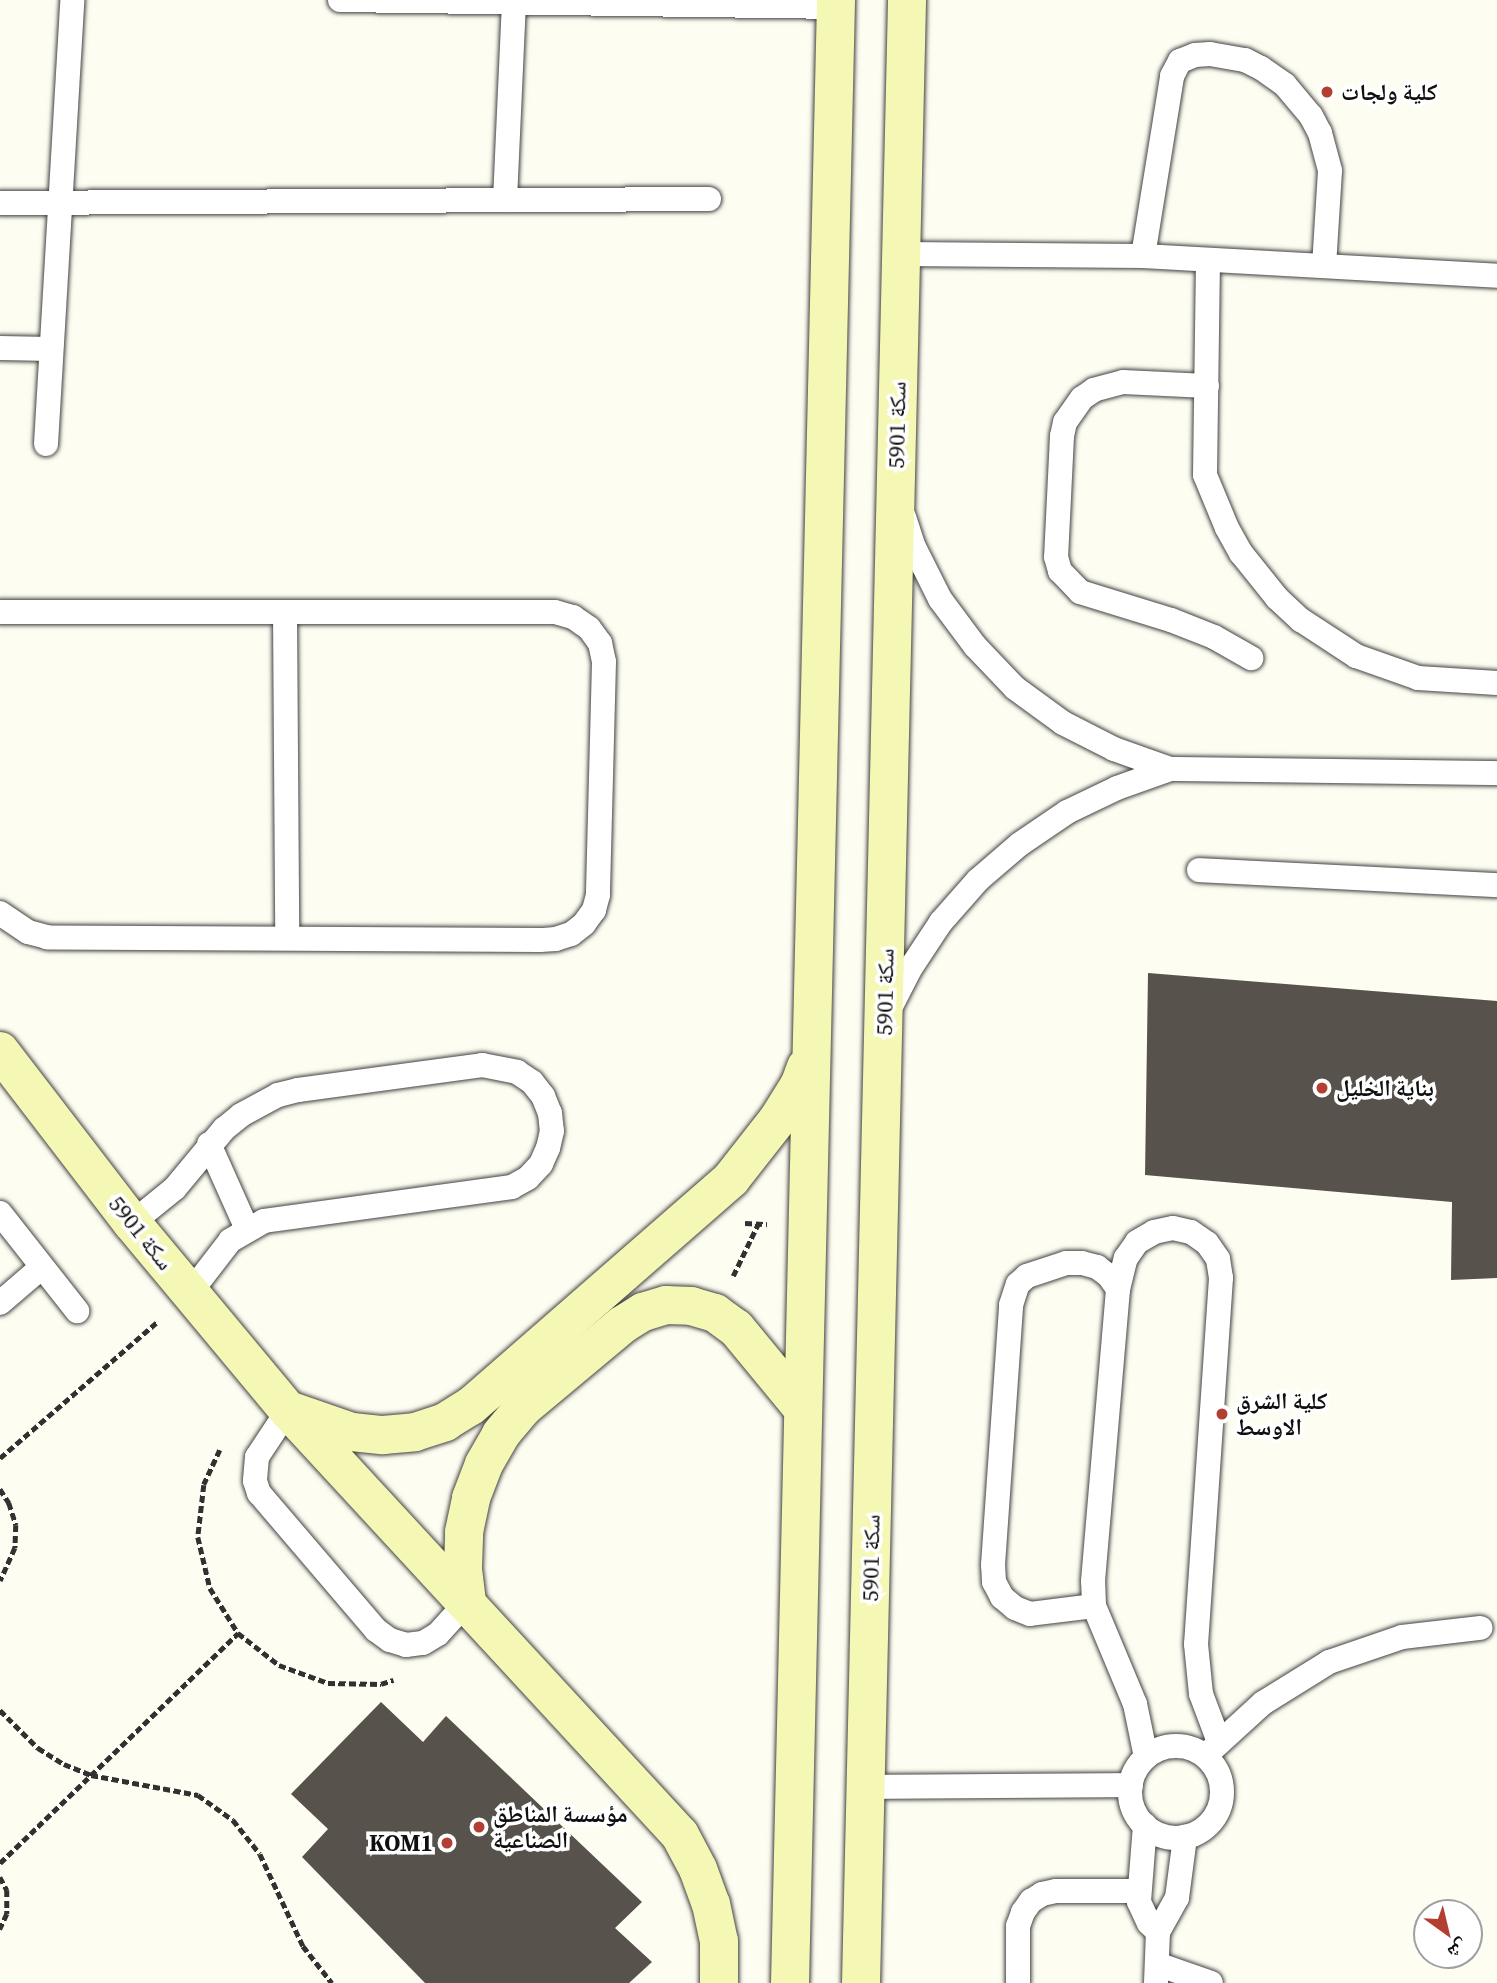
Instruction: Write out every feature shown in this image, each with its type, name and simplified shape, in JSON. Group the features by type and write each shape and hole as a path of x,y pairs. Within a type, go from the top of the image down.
{"street":[{"name":"سكة 5901","path":"861,1983 907,0"},
{"path":"790,1983 836,3"},
{"path":"288,1410 352,1432 383,1435 425,1429 445,1422 471,1406 730,1179 778,1119 799,1086 811,1055"},
{"name":"سكة 5901","path":"3,1061 132,1223 288,1410 680,1835 698,1869 711,1904 719,1941 719,1983"},
{"path":"467,1602 463,1567 464,1532 471,1498 484,1464 501,1434 524,1407 622,1325 643,1312 666,1305 691,1306 715,1313 736,1328 802,1409"}],"lane":[{"path":"46,444 72,0"},
{"path":"340,0 836,3"},
{"path":"505,200 514,2"},
{"path":"1143,257 1172,76 1180,61 1195,55 1210,54 1245,60 1261,68 1285,85 1311,116 1320,133 1330,171 1324,266"},
{"path":"0,203 709,200"},
{"path":"901,254 1143,257 1497,276"},
{"path":"1208,260 1205,475 1227,528 1241,553 1277,598 1327,639 1386,669 1418,678 1497,683"},
{"path":"0,348 51,349"},
{"path":"1207,386 1123,382 1094,390 1082,398 1065,422 1062,436 1056,557 1064,577 1080,592 1171,620 1214,637 1251,658"},
{"path":"896,492 914,547 940,599 975,646 1016,688 1063,723 1114,750 1170,769 1497,773"},
{"path":"0,612 555,612 573,617 589,628 600,643 604,662 598,895 594,910 584,924 571,934 548,940 47,937 28,932 0,914"},
{"path":"285,612 287,938"},
{"path":"885,1019 910,969 941,922 978,880 1020,844 1067,812 1117,788 1170,769"},
{"path":"1199,870 1497,885"},
{"path":"132,1223 175,1188 209,1144 240,1115 278,1095 482,1065 517,1072 531,1082 550,1113 552,1131 541,1164 528,1178 513,1187 273,1220 247,1229 230,1241 190,1293"},
{"path":"209,1144 247,1229"},
{"path":"0,1213 77,1311"},
{"path":"1144,1825 1163,1835 1185,1837 1210,1822 1223,1795 1201,1694 1196,1644 1221,1278 1217,1259 1207,1243 1191,1232 1173,1228 1154,1232 1138,1242 1126,1258 1118,1289 1093,1581 1094,1606 1135,1704 1146,1757"},
{"path":"1094,1606 1030,1614 1014,1608 1002,1597 994,1582 1010,1306 1018,1284 1027,1276 1066,1264 1082,1262 1097,1267 1109,1276 1118,1289"},
{"path":"0,1303 42,1267"},
{"path":"288,1410 257,1457 255,1482 267,1503 376,1630 390,1640 406,1645 422,1643 438,1634 467,1602"},
{"path":"1158,1932 1143,1914 1138,1891 1144,1825 1131,1800 1130,1785 1136,1770 1146,1757 1159,1749 1175,1745 1212,1749 1263,1703 1329,1662 1402,1637 1480,1628"},
{"path":"865,1787 1130,1785"},
{"path":"1185,1837 1177,1898 1158,1932 1156,1974 1211,1983"},
{"path":"1018,1983 1018,1926 1031,1901 1042,1894 1056,1891 1138,1891"}],"path":[{"path":"715,1313 758,1224"},
{"path":"0,1458 190,1293"},
{"path":"0,1489 9,1503 16,1525 15,1548 0,1581"},
{"path":"0,1863 238,1633"},
{"path":"0,1710 38,1748 91,1775 198,1795 233,1820 260,1854 303,1946 332,1983"},
{"path":"0,1877 7,1890 7,1914 0,1929"}],"building":[{"name":"بناية الخليل","path":"1148,973 1497,1001 1497,1278 1451,1280 1452,1202 1145,1175"},
{"name":"KOM1","path":"381,1702 423,1742 446,1716 642,1902 615,1928 652,1962 629,1983 425,1983 302,1857 328,1829 291,1794"}],"place":[{"name":"كلية ولجات","path":"1327,92"},
{"name":"بناية الخليل","path":"1322,1088"},
{"name":"كلية الشرق الاوسط","path":"1222,1414"},
{"name":"مؤسسة المناطق الصناعية","path":"479,1827"},
{"name":"KOM1","path":"447,1843"}]}
